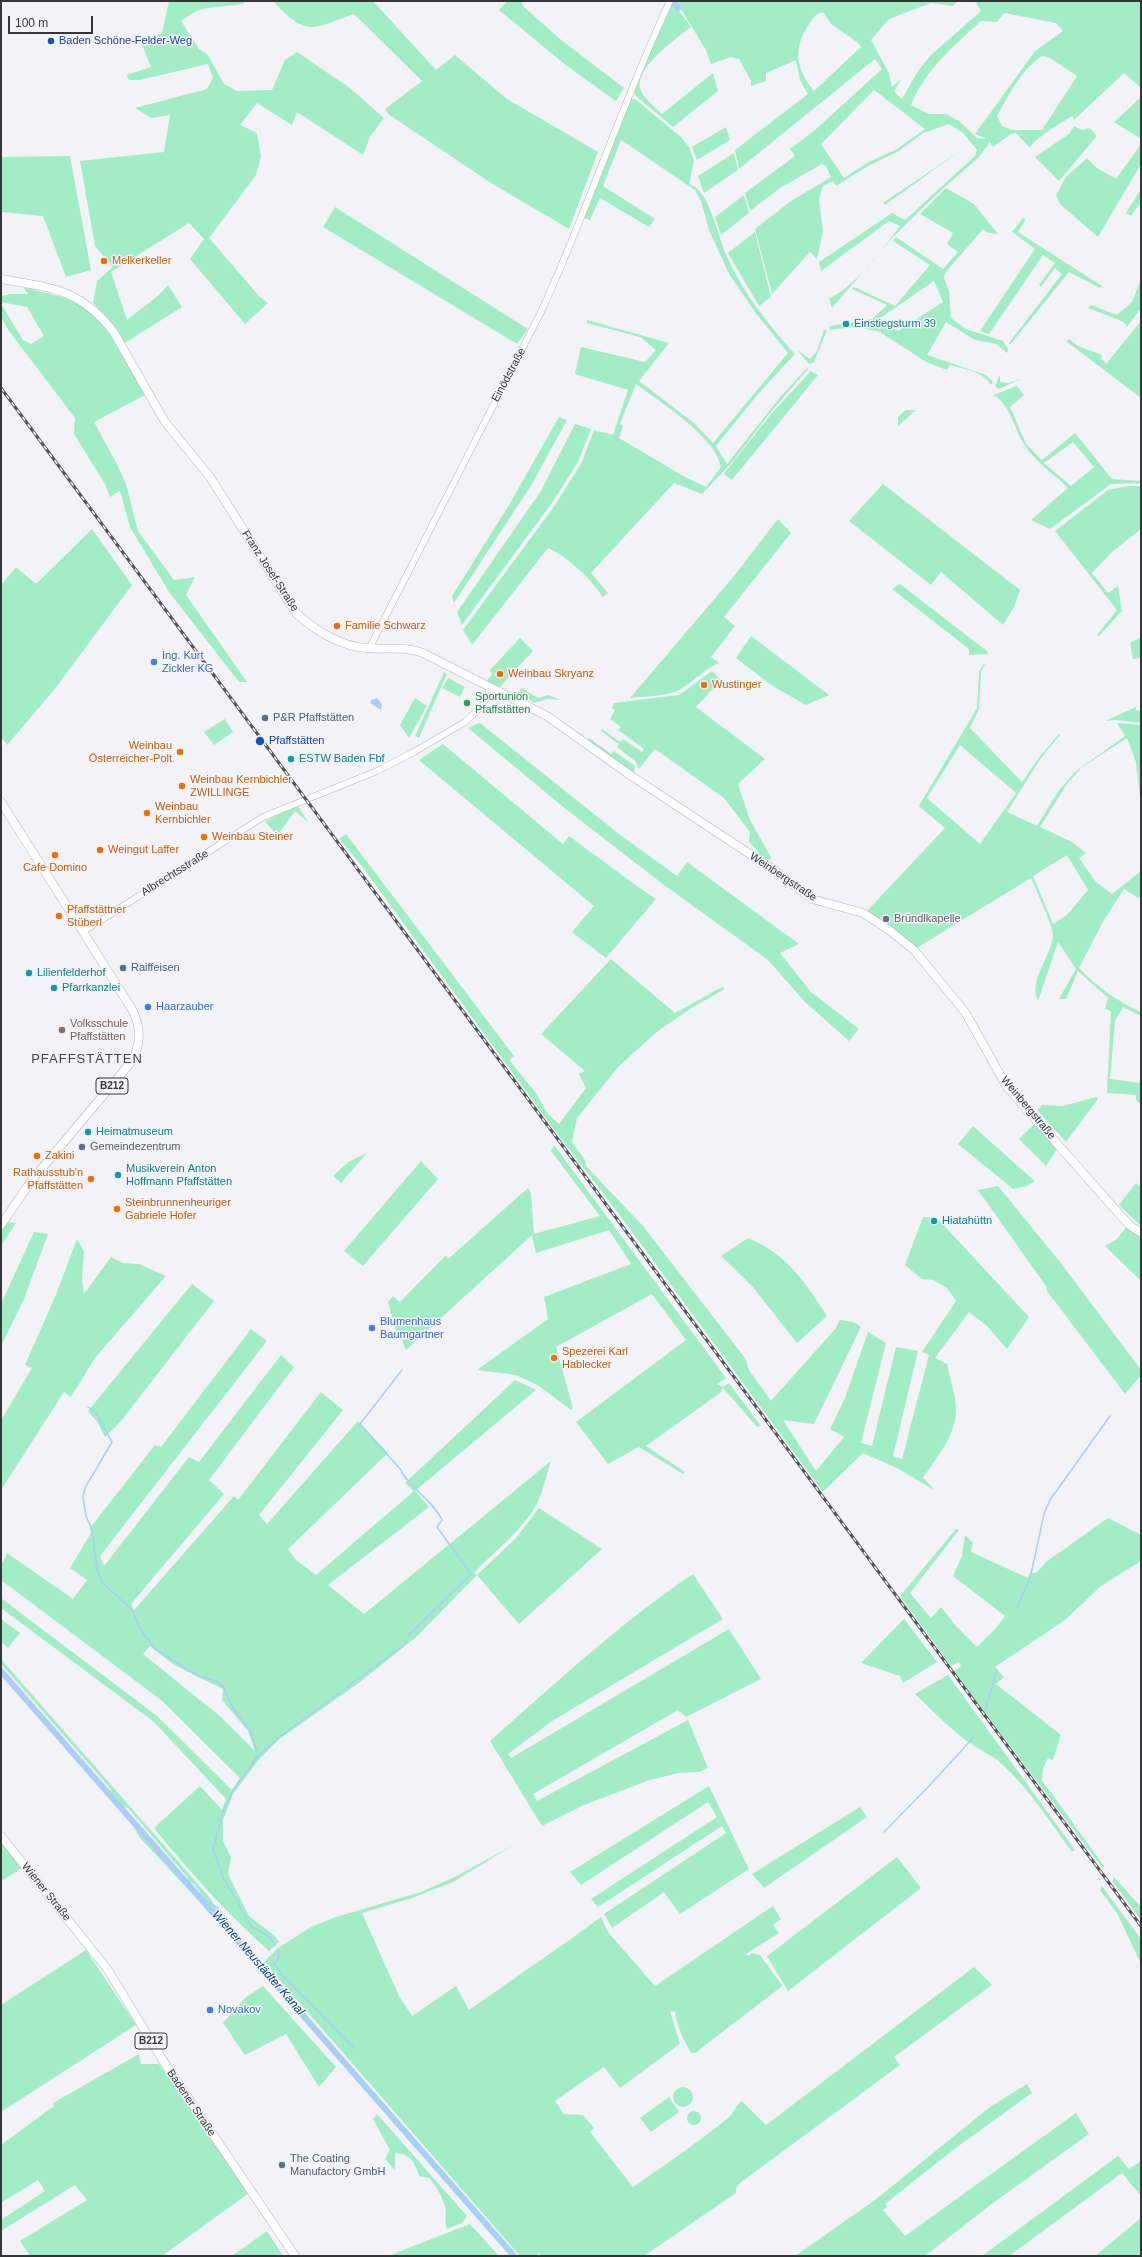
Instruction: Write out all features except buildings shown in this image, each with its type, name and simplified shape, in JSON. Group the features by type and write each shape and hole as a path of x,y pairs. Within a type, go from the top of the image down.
{"main road":[{"name":"Franz Josef-Straße","path":"1,279 45,286 62,291 86,302 113,331 166,422 210,477 296,613 316,629 351,646 368,648 410,648 450,666 491,688"},
{"name":"Weinbergstraße","path":"491,688 530,707 564,728 633,777 774,870 806,896 823,904 854,909 870,916 914,950 965,1012 1007,1087 1129,1225 1141,1233"},
{"name":"B212","path":"1,802 84,931 135,1016 140,1035 139,1046 132,1062 32,1180 3,1223"},
{"name":"Wiener Straße","path":"1,1836 91,1947"},
{"name":"Badener Straße","path":"91,1947 195,2108 295,2256"}],"street":[{"name":"Einödstraße","path":"368,648 528,339 561,269 628,93 670,1"},
{"name":"Albrechtsstraße","path":"84,931 263,817 377,771 414,752 465,722 482,706 491,688"}],"green space":[{"path":"169,1 243,1 244,4 208,8 196,11 181,21 199,49 207,54 224,84 237,91 272,90 285,60 297,52 350,88 384,118 370,137 363,155 297,112 292,125 257,103 240,125 257,133 261,157 256,175 209,238 259,296 268,303 245,324 190,259 204,239 189,223 111,272 127,320 159,295 168,285 182,307 125,343 109,319 93,303 97,281 113,267 95,246 80,161 164,152 170,115 151,118 135,108 207,89 213,78 208,64 140,80 129,80 126,75 151,67 141,42 162,33"},
{"path":"273,1 373,1 436,70 455,55 507,99 598,152 569,229 491,183 388,114 385,109 422,81 354,14 328,24 310,27 294,21"},
{"path":"507,1 521,1 524,7 560,39 624,88 616,101 567,66 499,10"},
{"path":"676,1 958,1 953,6 931,3 889,19 871,40 889,73 892,87 901,79 894,92 902,99 918,71 931,55 981,11 975,1 1141,1 1141,88 1124,73 1074,120 1072,116 1056,126 1032,144 1030,148 1016,133 1011,134 993,147 990,142 978,158 937,194 894,236 880,253 900,226 889,221 821,271 819,262 892,213 905,220 975,156 977,150 963,133 949,124 923,133 899,151 868,166 836,186 833,181 823,186 819,199 823,232 817,259 810,252 772,294 755,229 791,201 831,177 826,166 822,164 780,188 750,211 745,193 795,156 790,149 815,130 882,69 875,59 739,169 735,150 808,94 800,80 796,60 766,73 766,81 751,86 751,81 739,59 731,57 711,64 706,50","holes":["823,12 831,24 857,42 861,47 814,91 800,68 798,52 803,35 812,19","1004,13 1056,23 1063,31 1035,51 975,134 987,139 977,138 959,121 946,114 929,114 911,105 924,81 951,49 981,21 997,22","1042,56 1050,58 1077,76 1042,130 1012,130 1002,126 997,116 1016,83","874,90 925,129 897,149 867,163 844,178 821,144"]},
{"path":"673,3 691,27 666,47 649,64 643,73 640,82 641,91 662,114 713,73 718,91 673,127 636,96 633,89"},
{"path":"1141,97 1141,139 1114,122"},
{"path":"635,99 681,137 689,147 694,161 689,184 701,193 706,201 728,259 744,288 773,329 795,354 758,394 716,446 727,464 782,395 808,367 808,369 770,413 734,460 702,494 674,483 591,573 608,593 603,597 578,569 564,557 548,548 472,645 463,630 553,508 581,464 594,430 613,435 628,390 575,374 581,347 645,362 656,350 640,337 587,323 587,320 669,343 639,381 694,423 713,443 788,353 755,312 729,274 709,230 701,201 695,190 621,140 603,186 655,219 649,227 600,198 590,220 584,218 631,100","holes":["636,384 686,421 709,444 717,456 721,467 706,487 685,477 619,438 623,426 620,424"]},
{"path":"1074,126 1082,130 1090,128 1097,136 1059,181 1035,157 1069,134"},
{"path":"726,127 730,140 697,160 692,147"},
{"path":"1141,144 1141,164 1098,237 1060,204 1056,195 1066,177 1087,158 1097,168 1116,179"},
{"path":"960,151 885,205 883,203"},
{"path":"734,153 738,170 704,193 698,176"},
{"path":"70,156 91,270 66,277 43,216 1,212 1,157"},
{"path":"946,188 974,204 998,234 988,233 983,229 945,273 944,278 949,291 951,318 966,329 1003,341 1008,349 1007,353 996,344 975,340 946,322 927,355 986,375 993,382 991,385 979,374 950,365 947,370 926,362 880,332 856,327 829,330 830,326 872,319 887,305 852,289 854,287 895,306 930,265 893,241 896,237 943,269 958,252 947,244 953,233 920,214","holes":["934,281 943,302 898,331 879,319"]},
{"path":"1141,189 1141,202 1131,216 1126,213"},
{"path":"744,195 749,213 721,235 715,217"},
{"path":"335,207 528,329 517,344 323,227"},
{"path":"1023,218 1026,219 1018,232 1102,286 1100,288 1069,272 1010,345 1009,343 1062,274 1055,268 1041,287 1039,285 1055,263 1043,255 989,334 980,331 1035,249 1012,232"},
{"path":"755,232 771,297 759,306 728,253"},
{"path":"865,269 832,308 829,299 850,285"},
{"path":"1141,279 1141,308 1127,327 1124,322 1088,308 1091,305 1117,315 1132,302"},
{"path":"23,287 64,298 88,310 108,331 124,357 145,395 94,422 126,484 138,531 174,580 195,577 186,595 247,682 239,682 169,592 130,527 120,491 110,497 105,484 74,434 75,418 9,331 1,317 1,307 3,307 23,340 31,344 44,336 27,307 1,302 1,296 10,294 28,294"},
{"path":"1141,321 1141,398 1066,341 1069,339 1078,346 1102,355 1101,358 1106,364"},
{"path":"824,330 827,330 814,362 809,364 797,350 810,359 817,351"},
{"path":"811,371 818,375 732,480 724,474 771,414"},
{"path":"1000,375 1000,382 1008,383 1021,379 999,389 995,386"},
{"path":"1017,386 1024,395 1010,407 1026,444 1042,460 1075,433 1112,479 1141,481 1141,483 1111,484 1050,529 1031,520 1068,488 1028,450 1020,438 1008,410 999,399 993,395","holes":["1073,442 1094,467 1071,486 1044,463"]},
{"path":"906,410 916,410 898,426 898,417"},
{"path":"559,417 567,420 532,484 454,603 452,596 509,505"},
{"path":"575,424 591,429 578,462 554,500 462,625 457,612 541,491"},
{"path":"883,484 1020,590 1014,607 1003,625 941,572 931,585 849,521"},
{"path":"1128,486 1141,486 1141,529 1112,552 1092,573 1108,593 1118,586 1122,611 1099,636 1097,635 1117,610 1055,531 1108,490"},
{"path":"778,519 791,533 724,617 735,626 711,657 719,663 709,668 686,686 675,692 663,695 630,698 734,576"},
{"path":"92,529 132,585 54,690 7,745 1,737 1,585 16,567 36,584"},
{"path":"900,584 988,652 987,654 969,655 969,649 892,589"},
{"path":"751,636 829,695 806,705 771,685 736,658"},
{"path":"1141,637 1141,658 1133,659 1130,643"},
{"path":"520,638 533,651 500,687 487,681 492,674 490,670"},
{"path":"984,663 985,664 981,672 979,709 970,728 1022,782 1040,756 1059,734 1060,735 1041,758 1007,812 1037,826 1057,793 1075,772 1125,736 1117,723 1141,725 1141,807 1136,762 1127,738 1081,768 1067,784 1040,827 1072,842 1086,853 1079,858 1096,882 1112,894 1141,871 1141,895 1138,898 1124,889 1104,920 1079,968 1108,993 1141,1012 1141,1016 1123,1007 1115,1021 1110,1079 1141,1083 1141,1105 1136,1100 1136,1095 1107,1093 1111,1011 1105,1009 1108,998 1078,971 1066,999 1059,999 1076,969 1058,942 1038,1001 1036,985 1053,936 1047,916 1031,878 915,949 898,933 867,911 945,828 919,806 977,708 979,672","holes":["960,745 1016,793 980,844 927,798","1067,855 1088,890 1067,915 1053,924 1033,876"]},
{"path":"712,671 721,680 696,707 765,759 738,784 750,820 771,857 769,865 757,856 758,851 749,842 750,832 724,798 655,749 639,769 635,761 617,747 619,744 601,731 602,729 620,742 623,739 642,752 644,749 618,730 621,727 610,719 615,710 612,708 614,703 679,695"},
{"path":"444,672 447,674 419,738 415,736"},
{"path":"448,678 465,687 460,697 442,688"},
{"path":"522,688 538,698 548,695 561,700 547,699 534,703 518,692"},
{"path":"415,698 427,706 409,738 400,725"},
{"path":"1136,707 1136,710 1141,711 1141,723 1116,720 1105,721"},
{"path":"225,719 233,732 214,745 204,732"},
{"path":"480,723 619,834 677,876 687,862 799,944 780,953 811,992 859,1029 849,1041 805,1002 768,960 664,885 567,810 468,728"},
{"path":"589,738 611,754 614,751 635,766 634,772 588,742"},
{"path":"443,744 563,844 569,836 656,899 606,958 572,932 594,906 419,760"},
{"path":"298,806 308,822 295,811 277,836 265,821"},
{"path":"346,834 514,1056 509,1060 536,1093 548,1114 559,1124 586,1088 579,1074 585,1071 541,1034 611,959 675,1013 722,987 725,989 693,1007 658,1031 619,1066 577,1118 572,1142 585,1160 586,1166 643,1226 745,1358 749,1370 771,1401 835,1329 840,1320 854,1322 861,1327 814,1424 783,1420 816,1471 844,1437 830,1429 845,1398 868,1332 886,1343 861,1443 872,1446 896,1347 918,1351 893,1456 902,1459 929,1355 922,1352 956,1301 947,1288 933,1280 922,1279 905,1265 923,1217 937,1218 1029,1317 1007,1349 987,1326 969,1312 935,1358 947,1364 954,1393 956,1410 953,1429 949,1438 923,1478 933,1488 932,1489 899,1469 863,1453 823,1492 616,1210 558,1135 361,865 339,839"},
{"path":"1096,1097 1098,1099 1066,1142 1037,1110 1042,1105 1063,1106"},
{"path":"1034,1124 1057,1149 1046,1166 1019,1139"},
{"path":"973,1126 1035,1181 1027,1186 1013,1189 958,1144"},
{"path":"554,1145 726,1378 717,1384 723,1387 729,1383 761,1426 757,1427 723,1388 720,1393 646,1446 685,1472 683,1474 639,1447 608,1464 576,1422 686,1340 652,1294 556,1347 573,1408 571,1410 539,1386 516,1375 477,1370 548,1319 544,1297 631,1264 609,1230 536,1253 532,1235 406,1350 400,1335 397,1335 388,1302 393,1296 400,1302 446,1255 448,1259 528,1188 531,1193 534,1234 600,1216 551,1151"},
{"path":"367,1153 341,1183 333,1176 348,1162"},
{"path":"421,1161 438,1179 363,1266 344,1251"},
{"path":"1136,1183 1141,1187 1141,1226 1119,1205"},
{"path":"998,1186 1060,1262 1141,1370 1141,1375 1125,1394 1047,1291 1046,1286 978,1190"},
{"path":"7,1222 16,1223 1,1246 1,1231"},
{"path":"1128,1225 1141,1237 1141,1281 1105,1246 1116,1240"},
{"path":"34,1232 48,1234 24,1299 1,1346 1,1304"},
{"path":"748,1238 774,1252 794,1270 827,1316 797,1343 752,1286 721,1256"},
{"path":"77,1239 84,1251 82,1279 84,1294 111,1257 123,1263 139,1264 166,1276 95,1358 71,1397 64,1392 1,1490 1,1420 32,1368 25,1365 55,1297"},
{"path":"192,1284 214,1301 121,1421 105,1437 98,1423 88,1411"},
{"path":"251,1329 267,1341 100,1556 104,1566 189,1457 199,1462 281,1355 294,1367 209,1480 224,1494 131,1604 134,1610 234,1496 238,1500 321,1392 343,1410 259,1515 267,1524 358,1421 388,1453 288,1549 296,1560 316,1575 414,1491 405,1483 515,1380 536,1390 415,1491 429,1507 328,1585 364,1614 551,1461 538,1502 529,1517 522,1526 474,1573 477,1575 415,1638 360,1682 278,1740 257,1762 233,1794 223,1820 223,1841 231,1857 228,1874 249,1916 275,1936 279,1942 269,1951 253,1937 209,1892 154,1828 200,1786 222,1810 226,1799 154,1722 1,1608 1,1598 157,1716 232,1790 240,1778 161,1700 1,1580 1,1566 7,1553 73,1599 87,1580 70,1568 91,1533 90,1528 155,1445 161,1447","holes":["150,1646 174,1665 223,1689 222,1700 248,1731 255,1751 221,1717 143,1654"]},
{"path":"539,1508 602,1549 519,1624 477,1575 516,1538"},
{"path":"1108,1518 1141,1535 1141,1561 1101,1586 1065,1620 995,1667 1004,1677 996,1684 1061,1735 1053,1760 1048,1758 1043,1769 1042,1780 1104,1866 1103,1869 954,1671 961,1666 959,1662 951,1666 900,1596 956,1529 959,1530 910,1593 931,1618 941,1607 956,1626 977,1647 996,1628 1005,1616 953,1576 962,1556 965,1535 973,1543 971,1552 1028,1578 1030,1573 1036,1573 1046,1562"},
{"path":"693,1574 723,1619 552,1721 508,1754 511,1758 729,1629 761,1679 686,1717 678,1710 533,1794 537,1801 688,1720 708,1768 699,1772 678,1773 647,1781 584,1805 542,1826 490,1741 614,1633"},
{"path":"1,1619 20,1633 8,1648 1,1641"},
{"path":"904,1619 937,1662 903,1683 900,1676 861,1663"},
{"path":"1,1659 210,1898 226,1925 208,1904 194,1884 189,1882 188,1878 128,1808 116,1801 110,1788 1,1664"},
{"path":"948,1675 1075,1850 1072,1852 1031,1796 1003,1765 995,1758 960,1736 915,1694"},
{"path":"709,1786 749,1869 680,1914 664,1892 612,1928 604,1914 726,1833 722,1826 598,1907 591,1899 717,1817 708,1802 581,1885 570,1872"},
{"path":"860,1807 867,1817 764,1888 752,1874"},
{"path":"133,1826 200,1902 140,1838"},
{"path":"1,1840 22,1868 1,1881"},
{"path":"515,1844 453,1882 412,1898 362,1913 399,1996 412,2016 456,1986 469,2010 601,1917 608,1932 655,1986 773,1906 781,1919 773,1925 779,1933 746,1954 748,1956 752,1953 760,1955 782,1985 781,1987 695,2053 691,2053 681,2034 675,2015 676,2012 670,2011 680,2044 620,2088 604,2067 555,2101 564,2114 583,2115 594,2128 590,2132 633,2187 727,2119 742,2101 766,2125 974,1967 992,1985 894,2057 900,2065 740,2183 736,2188 736,2193 644,2256 540,2256 540,2253 536,2256 520,2256 264,1962 278,1948 311,1927 336,1917 421,1892 455,1877"},
{"path":"897,1857 921,1888 788,1991 767,1956"},
{"path":"1114,1877 1141,1907 1141,1920 1112,1881"},
{"path":"1102,1886 1141,1939 1141,1964 1117,1913 1100,1890"},
{"path":"86,1950 136,2025 1,2112 1,2005"},
{"path":"263,1986 336,2067 319,2087 286,2034 245,2055 223,2023 245,1998"},
{"path":"139,2054 141,2064 159,2064 249,2193 162,2256 30,2256 20,2241 87,2200 75,2185 1,2231 1,2220 45,2191 38,2180 1,2203 1,2145 54,2106 53,2103"},
{"path":"1027,2084 1032,2093 953,2150 885,2204 887,2207 883,2210 905,2236 1076,2113 1089,2134 993,2203 925,2256 795,2256 875,2200 990,2107"},
{"path":"683,2087 690,2090 693,2097 690,2104 683,2107 676,2104 673,2097 676,2090"},
{"path":"669,2097 679,2112 651,2132 640,2118"},
{"path":"691,2111 697,2111 701,2115 701,2121 697,2125 691,2125 687,2121 687,2115"},
{"path":"377,2114 467,2216 462,2223 447,2229 445,2206 440,2195 429,2178 419,2176 414,2163 408,2157 395,2153 395,2170 385,2159 390,2150 373,2119"},
{"path":"1118,2156 1129,2169 1141,2161 1141,2196 1122,2173 1009,2256 982,2256"},
{"path":"1141,2218 1141,2256 1095,2256"},
{"path":"470,2224 499,2256 388,2256"},
{"path":"267,2231 283,2256 232,2256"}],"water":[{"path":"377,698 382,704 381,710 370,703 371,700"}],"waterway":[{"path":"673,1 678,8"},
{"path":"402,1370 360,1424 401,1470 408,1481 433,1506 442,1520 437,1527 471,1574 408,1636"},
{"path":"88,1407 96,1413 112,1442 85,1488 83,1497 86,1516 92,1530 97,1569 102,1582 132,1610 141,1630 155,1649 198,1676 213,1680 222,1685 234,1710 250,1730 257,1751"},
{"path":"1031,1574 1044,1514 1050,1500 1110,1416"},
{"path":"1017,1607 1030,1578"},
{"path":"275,1945 270,1937 251,1926 223,1877 213,1849 223,1812 232,1792 257,1757 281,1736 400,1648 407,1641"},
{"path":"985,1711 997,1670"},
{"name":"Wiener Neustädter Kanal","path":"1,1671 514,2256"},
{"path":"884,1832 973,1738"},
{"path":"200,1898 212,1904 221,1912 228,1922 232,1935"},
{"path":"278,1951 279,1958 274,1963 281,1974 354,2048"}],"railway":[{"path":"1,388 1141,1926"}],"place":[{"name":"Baden Schöne-Felder-Weg","path":"51,41"},
{"name":"Melkerkeller","path":"104,261"},
{"name":"Einstiegsturm 39","path":"846,324"},
{"name":"Familie Schwarz","path":"337,626"},
{"name":"Ing. Kurt Zickler KG","path":"154,662"},
{"name":"Weinbau Skryanz","path":"500,674"},
{"name":"Wustinger","path":"704,685"},
{"name":"Sportunion Pfaffstätten","path":"467,703"},
{"name":"P&R Pfaffstätten","path":"265,718"},
{"name":"Pfaffstätten","path":"260,741"},
{"name":"Weinbau Österreicher-Polt","path":"180,752"},
{"name":"ESTW Baden Fbf","path":"291,759"},
{"name":"Weinbau Kernbichler ZWILLINGE","path":"182,786"},
{"name":"Weinbau Kernbichler","path":"147,813"},
{"name":"Weinbau Steiner","path":"204,837"},
{"name":"Weingut Laffer","path":"100,850"},
{"name":"Cafe Domino","path":"55,855"},
{"name":"Pfaffstättner Stüberl","path":"59,916"},
{"name":"Bründlkapelle","path":"886,919"},
{"name":"Raiffeisen","path":"123,968"},
{"name":"Lilienfelderhof","path":"29,973"},
{"name":"Pfarrkanzlei","path":"54,988"},
{"name":"Haarzauber","path":"148,1007"},
{"name":"Volksschule Pfaffstätten","path":"62,1030"},
{"name":"Heimatmuseum","path":"88,1132"},
{"name":"Gemeindezentrum","path":"82,1147"},
{"name":"Zakini","path":"37,1156"},
{"name":"Musikverein Anton Hoffmann Pfaffstätten","path":"118,1175"},
{"name":"Rathausstub'n Pfaffstätten","path":"91,1179"},
{"name":"Steinbrunnenheuriger Gabriele Hofer","path":"117,1209"},
{"name":"Hiatahüttn","path":"934,1221"},
{"name":"Blumenhaus Baumgartner","path":"372,1328"},
{"name":"Spezerei Karl Hablecker","path":"554,1358"},
{"name":"Novakov","path":"210,2010"},
{"name":"The Coating Manufactory GmbH","path":"282,2165"}],"district":[{"name":"PFAFFSTÄTTEN","path":"87,1059"}]}
